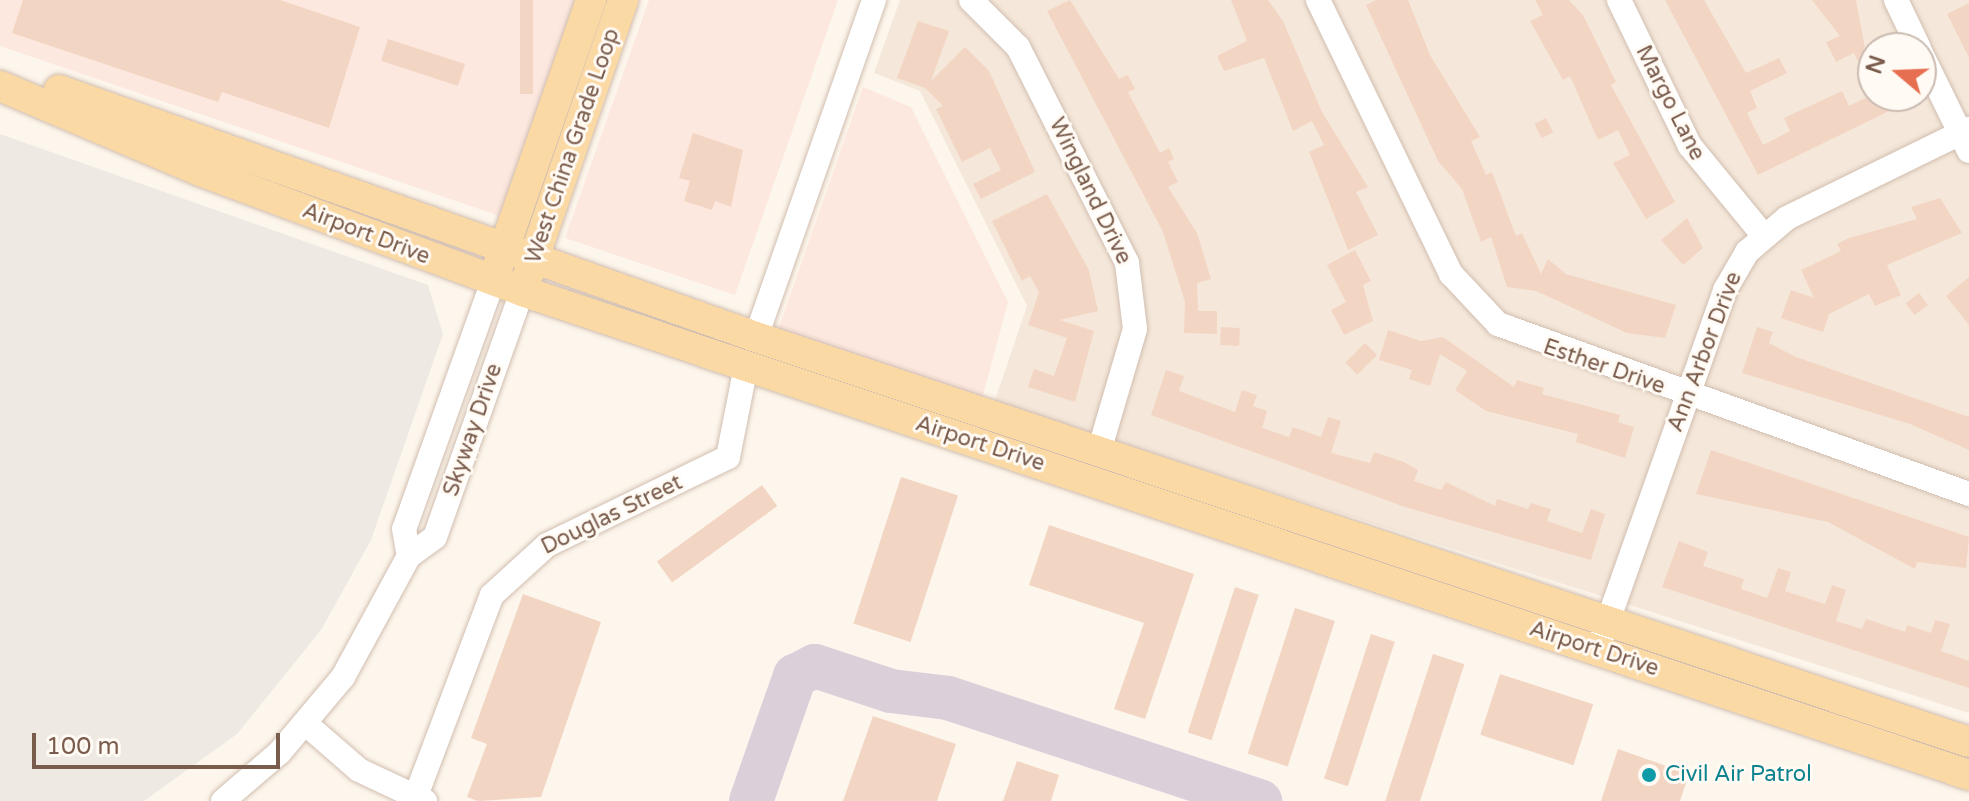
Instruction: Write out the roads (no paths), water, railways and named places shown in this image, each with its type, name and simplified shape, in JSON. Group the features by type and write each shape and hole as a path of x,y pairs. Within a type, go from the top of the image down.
{"main road":[{"name":"West China Grade Loop","path":"493,281 591,0"},
{"name":"West China Grade Loop","path":"522,291 623,0"},
{"name":"Airport Drive","path":"0,71 756,337 1969,742"},
{"name":"Airport Drive","path":"0,86 200,171 493,281 1969,775"},
{"path":"912,421 989,431 1080,461 1099,451"}],"street":[{"path":"756,337 874,0"},
{"name":"Wingland Drive","path":"971,0 1018,47 1127,263 1135,329 1099,451"},
{"name":"Esther Drive","path":"1318,0 1436,270 1480,311 1520,337 1969,494"},
{"name":"Margo Lane","path":"1619,0 1697,157 1763,235"},
{"path":"1896,0 1911,32"},
{"path":"1937,83 1966,138"},
{"name":"Ann Arbor Drive","path":"1598,650 1725,290 1763,235 1966,138"},
{"name":"Skyway Drive","path":"409,556 404,529 493,281"},
{"name":"Skyway Drive","path":"223,801 306,724 365,644 409,556 435,537 522,291"},
{"name":"Douglas Street","path":"418,800 492,595 547,545 728,457 746,366"},
{"path":"306,724 359,770 418,800"}],"place":[{"name":"Civil Air Patrol","path":"1649,775"}]}
